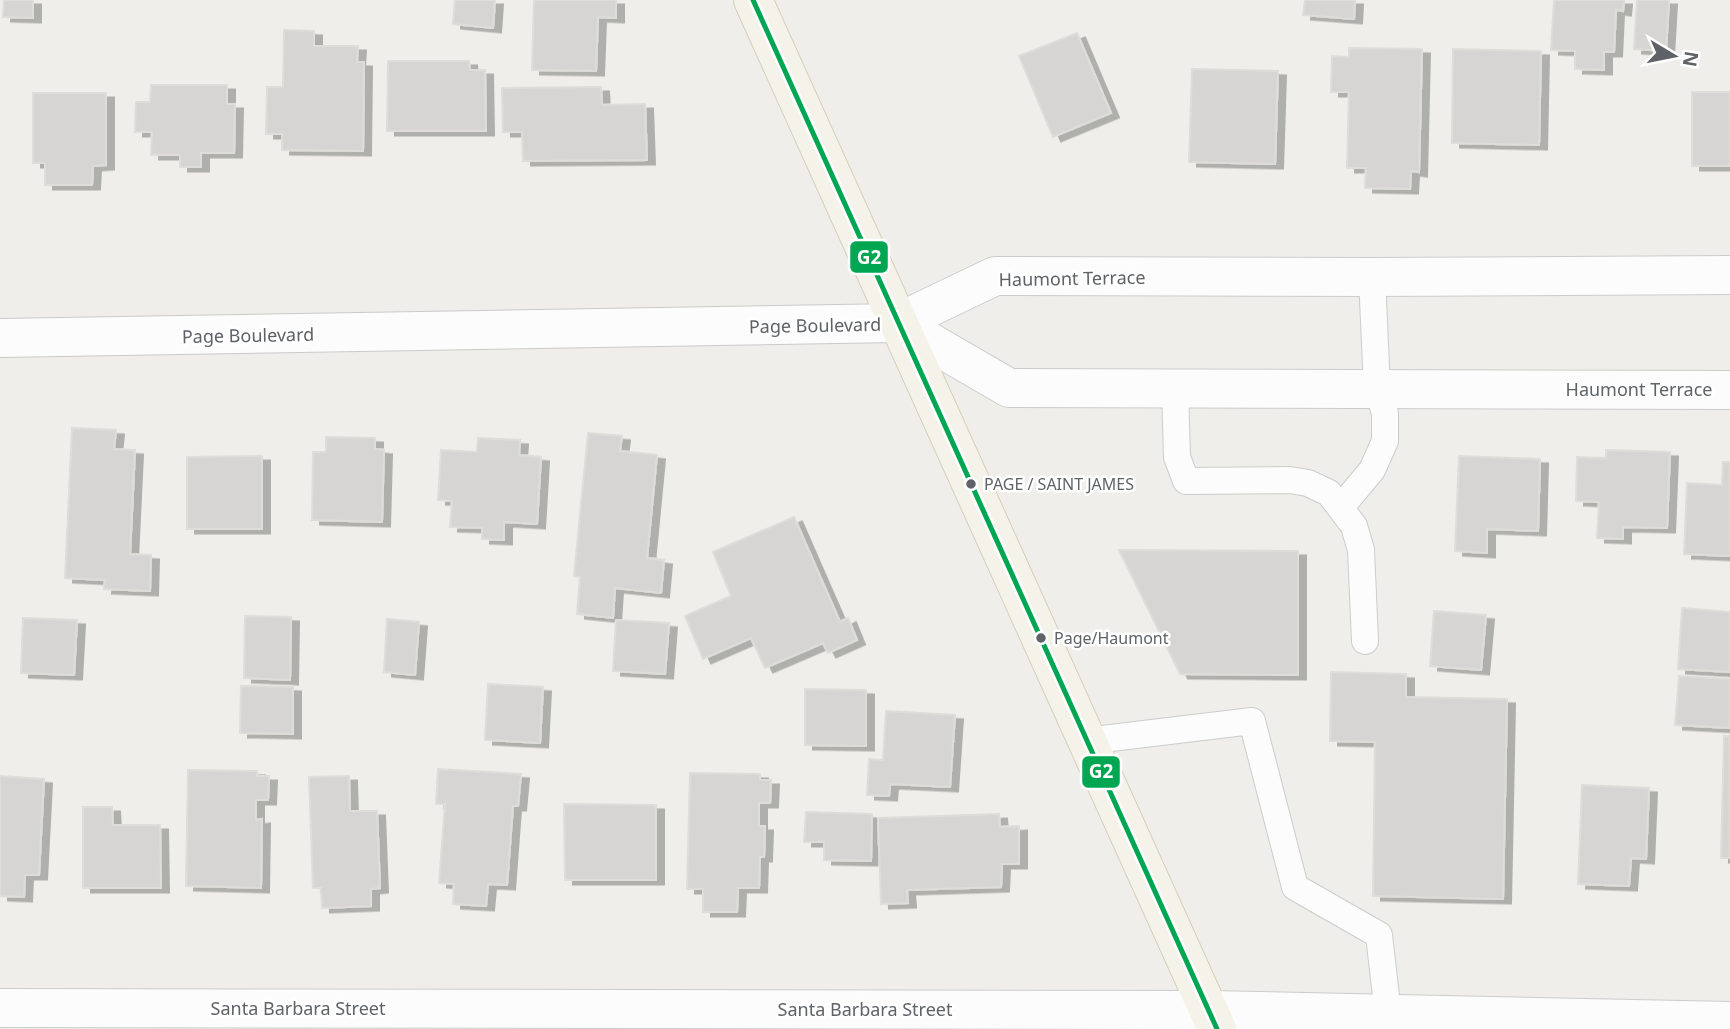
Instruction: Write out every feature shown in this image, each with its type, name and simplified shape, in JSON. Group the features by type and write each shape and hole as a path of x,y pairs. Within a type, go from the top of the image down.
{"main road":[{"path":"753,0 897,323"},
{"name":"Page Boulevard","path":"897,323 1212,1020"}],"street":[{"name":"Haumont Terrace","path":"897,323 995,276 1730,275"},
{"name":"Haumont Terrace","path":"897,323 1009,388 1730,390"},
{"name":"Page Boulevard","path":"0,338 897,323"},
{"name":"Santa Barbara Street","path":"0,1007 1212,1020 1388,1014 1730,1021"}],"lane":[{"path":"1341,507 1372,470 1385,441 1385,413 1377,389 1372,277"},
{"path":"1175,388 1177,457 1186,481 1290,480 1308,483 1329,493 1341,507 1354,526 1361,550 1365,641"},
{"path":"1086,741 1252,721 1295,887 1379,935 1388,1014"}],"building":[{"path":"4,0 33,0 33,18 3,17"},
{"path":"455,0 495,0 493,28 453,24"},
{"path":"534,0 616,0 616,18 598,17 596,71 532,70"},
{"path":"1305,0 1355,0 1354,19 1303,15"},
{"path":"1554,0 1624,0 1623,11 1616,10 1614,52 1604,52 1604,70 1575,69 1575,51 1551,50"},
{"path":"1637,0 1669,0 1666,51 1634,49"},
{"path":"284,30 314,31 314,46 358,46 357,62 364,62 363,151 282,150 282,134 266,134 267,87 283,87"},
{"path":"1077,33 1111,113 1053,137 1019,56"},
{"path":"1349,48 1422,49 1419,172 1411,171 1410,189 1365,188 1366,168 1347,168 1349,92 1331,92 1332,56 1349,57"},
{"path":"1453,49 1541,51 1539,145 1452,143"},
{"path":"388,61 469,61 470,70 485,70 486,131 387,131"},
{"path":"1192,69 1278,71 1275,164 1189,162"},
{"path":"151,85 227,85 227,104 235,104 234,153 201,153 201,167 180,167 180,155 151,155 152,132 135,132 136,102 150,102"},
{"path":"601,87 602,105 645,104 647,160 523,161 522,132 503,132 502,88"},
{"path":"1692,92 1730,92 1730,166 1692,166"},
{"path":"33,93 106,93 106,165 93,166 92,185 45,185 45,163 33,163"},
{"path":"72,428 116,430 114,449 135,450 130,554 151,555 150,591 104,589 105,580 65,578"},
{"path":"588,433 622,436 620,451 657,455 647,558 664,560 661,593 615,588 613,618 577,614 580,577 574,576"},
{"path":"326,437 375,438 375,449 384,450 382,522 312,520 313,452 326,452"},
{"path":"478,438 520,440 519,455 541,457 537,524 504,522 504,540 482,539 482,528 450,527 452,501 438,500 441,450 477,452"},
{"path":"1606,450 1670,452 1667,528 1623,527 1623,539 1597,538 1599,502 1576,501 1577,457 1606,458"},
{"path":"262,456 262,529 187,529 187,457"},
{"path":"1459,456 1540,459 1538,531 1487,529 1487,553 1455,551"},
{"path":"1723,462 1730,462 1730,556 1684,554 1687,483 1722,485"},
{"path":"794,517 840,622 848,618 857,640 828,653 823,643 765,668 751,638 703,659 685,616 731,596 713,552"},
{"path":"1119,550 1298,551 1298,675 1180,674"},
{"path":"1682,608 1730,612 1730,672 1678,669"},
{"path":"1434,611 1486,615 1481,670 1430,666"},
{"path":"245,616 291,617 290,680 244,678"},
{"path":"23,618 77,620 74,675 21,673"},
{"path":"387,619 419,622 415,675 384,672"},
{"path":"616,620 669,623 665,674 613,671"},
{"path":"1331,672 1406,674 1406,697 1507,699 1503,899 1373,896 1375,742 1330,741"},
{"path":"1679,676 1730,679 1730,728 1675,725"},
{"path":"488,684 543,687 540,743 485,740"},
{"path":"241,686 293,687 293,734 240,733"},
{"path":"805,689 866,690 866,746 805,745"},
{"path":"886,711 955,715 950,787 890,784 889,796 867,795 869,759 883,760"},
{"path":"1724,736 1730,736 1730,858 1721,858"},
{"path":"438,769 521,774 518,806 513,806 507,885 488,884 486,906 453,904 454,884 439,883 445,804 436,804"},
{"path":"188,770 257,771 257,776 269,776 268,800 256,800 256,820 262,819 261,888 186,886"},
{"path":"690,773 760,774 760,780 771,780 770,803 759,803 759,826 765,826 759,888 738,888 737,912 703,912 703,889 687,889"},
{"path":"0,776 44,779 39,875 25,875 24,897 0,896"},
{"path":"349,776 350,811 377,811 380,888 371,889 371,906 322,908 321,888 313,888 309,777"},
{"path":"1582,785 1649,788 1646,859 1631,858 1629,886 1578,884"},
{"path":"564,804 656,805 656,880 565,880"},
{"path":"83,807 112,807 113,825 160,825 161,888 83,888"},
{"path":"806,812 872,814 871,861 824,860 824,842 804,842"},
{"path":"999,814 1000,827 1019,826 1019,864 1002,864 1001,887 907,890 908,903 881,904 878,818"}],"transit line":[{"name":"G2","path":"753,0 1217,1029"}],"place":[{"name":"PAGE / SAINT JAMES","path":"971,484"},
{"name":"Page/Haumont","path":"1041,638"}]}
